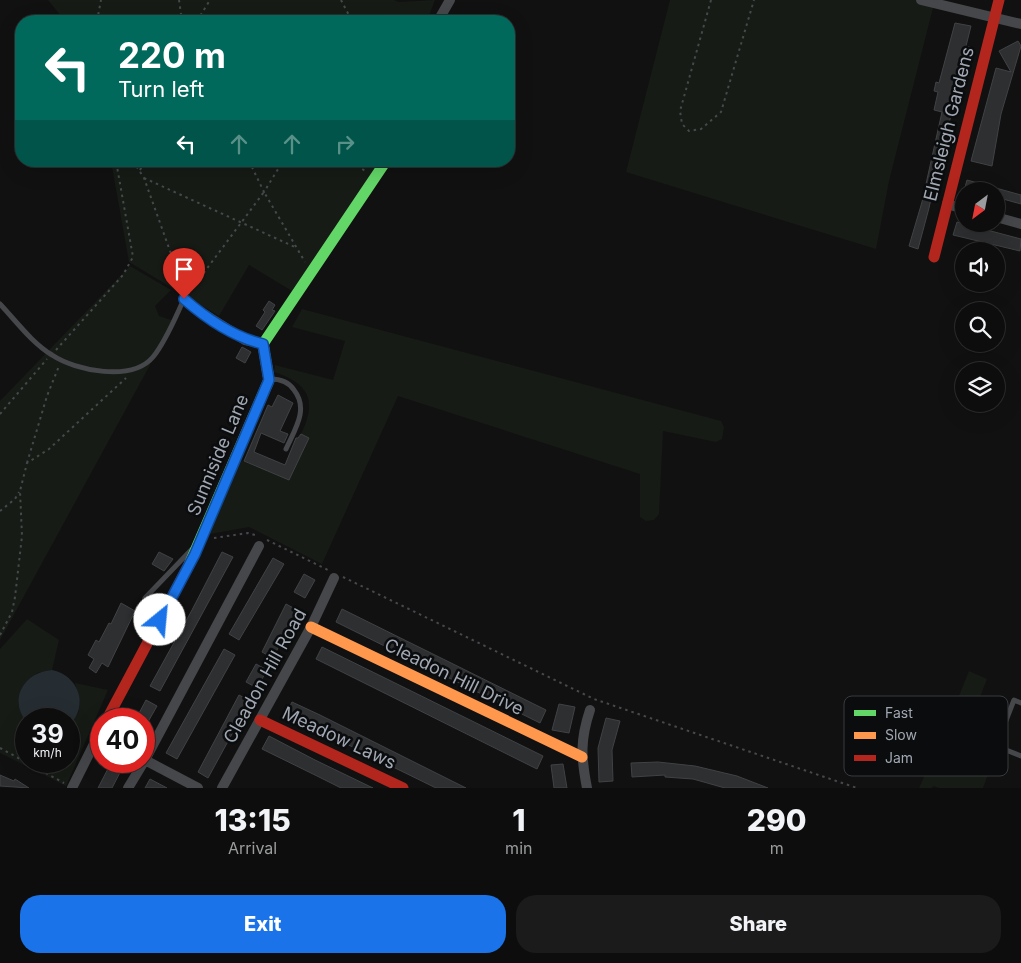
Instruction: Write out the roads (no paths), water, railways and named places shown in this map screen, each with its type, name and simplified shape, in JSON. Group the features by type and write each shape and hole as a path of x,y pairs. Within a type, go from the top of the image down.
{"street":[{"path":"441,15 450,0"},
{"path":"920,0 1021,24"},
{"name":"Elmsleigh Gardens","path":"934,257 999,0"},
{"path":"196,309 245,340 263,344 382,167"},
{"path":"947,204 955,206"},
{"path":"1005,220 1021,224"},
{"name":"Sunniside Lane","path":"113,708 201,541 269,380 263,344"},
{"path":"155,741 260,546"},
{"name":"Cleadon Hill Road","path":"222,788 311,627 334,578"},
{"name":"Cleadon Hill Drive","path":"311,627 582,757"},
{"path":"588,788 582,757 582,734 590,710"},
{"name":"Meadow Laws","path":"260,720 403,788"},
{"path":"71,787 90,751"},
{"path":"155,765 198,788"},
{"path":"128,788 137,773"}],"lane":[{"path":"0,304 51,355 85,369 115,372 137,368 152,358 184,299 196,309"},
{"path":"269,380 279,379 292,387 300,397 302,406 299,420 286,449"},
{"path":"145,598 186,553 201,541"},
{"path":"1008,715 1014,700 1021,703"},
{"path":"1008,751 1021,756"}]}
